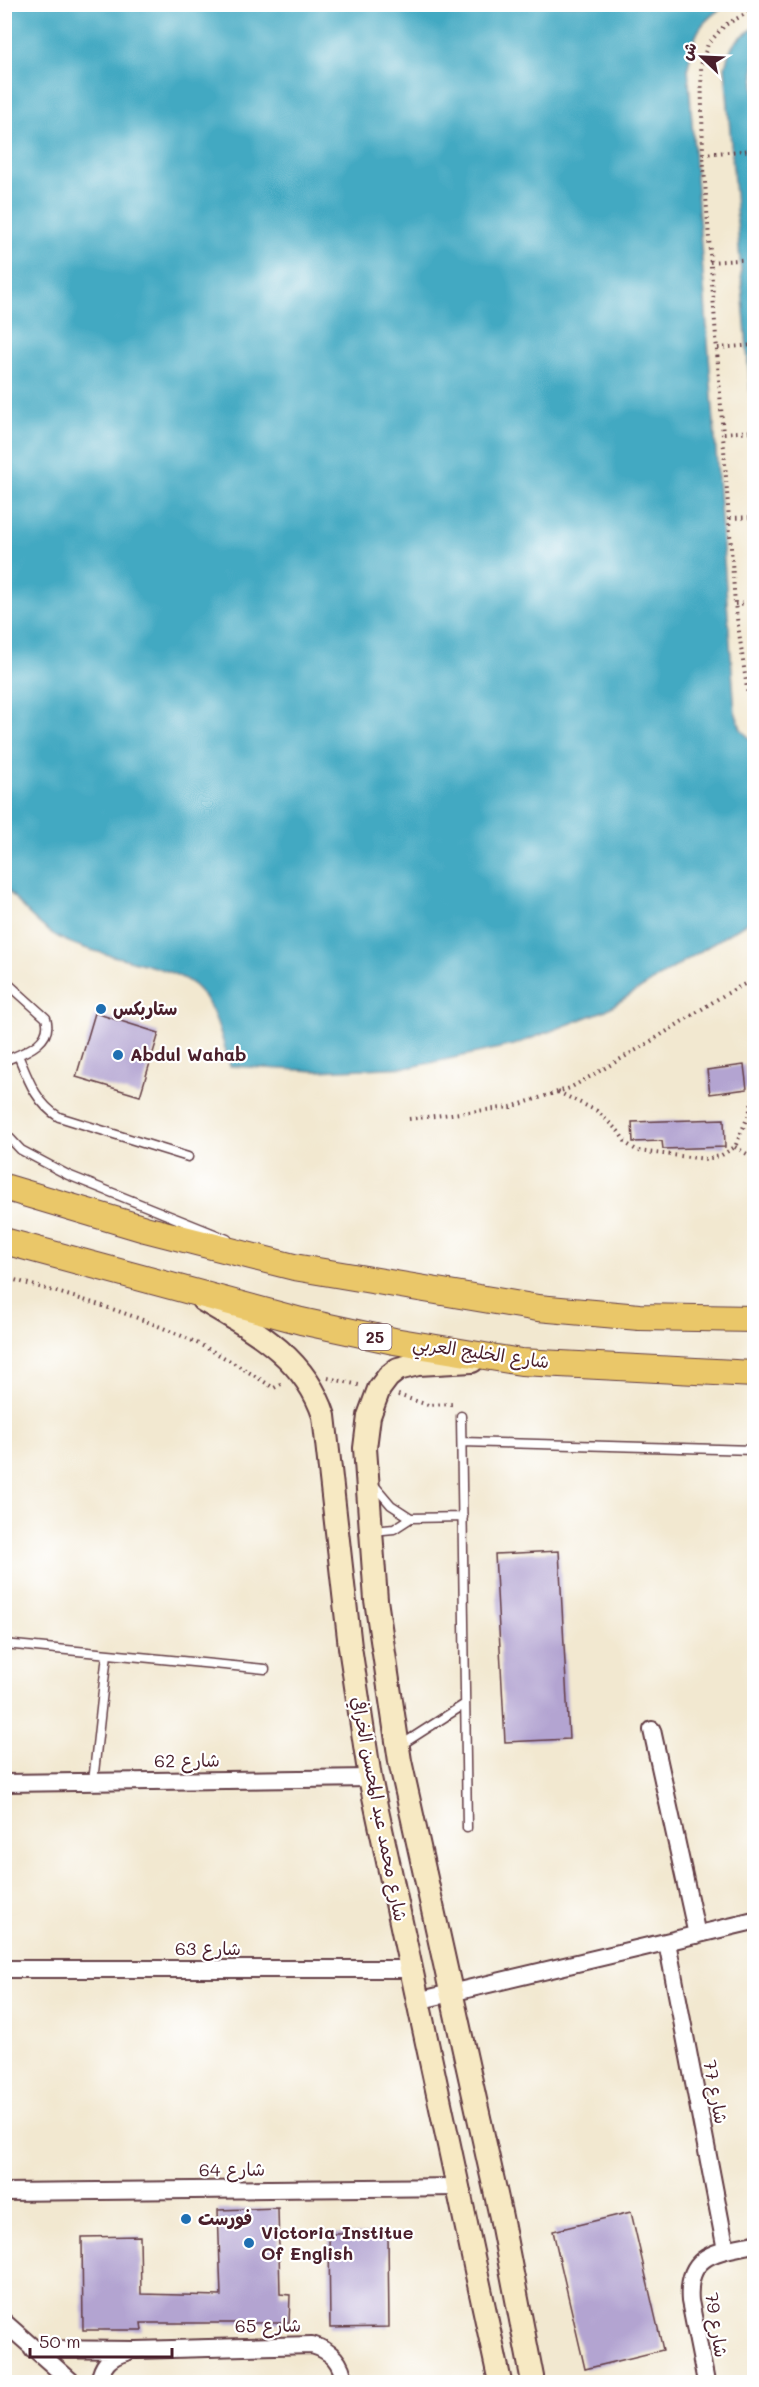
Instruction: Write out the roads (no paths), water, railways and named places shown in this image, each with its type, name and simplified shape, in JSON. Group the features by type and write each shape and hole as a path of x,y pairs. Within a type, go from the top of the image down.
{"main road":[{"path":"4,1187 145,1229 294,1267 538,1308 639,1317 754,1319"},
{"path":"4,1198 119,1230 132,1232 145,1229"},
{"name":"شارع الخليج العربي","path":"4,1240 189,1291 394,1341 521,1362 754,1374"},
{"name":"شارع محمد عبد المحسن الخرافي","path":"189,1291 264,1338 288,1358 312,1386 324,1416 351,1657 370,1778 417,2001 460,2187 500,2382"},
{"name":"شارع محمد عبد المحسن الخرافي","path":"521,1362 430,1362 406,1367 393,1373 379,1389 369,1416 365,1448 376,1600 398,1747 501,2217 533,2382"},
{"path":"340,1559 351,1548 372,1538"}],"street":[{"path":"652,1730 696,1935"},
{"name":"شارع 62","path":"4,1783 370,1778"},
{"path":"417,2001 754,1921"},
{"name":"شارع 77","path":"667,1942 726,2250"},
{"name":"شارع 63","path":"4,1969 411,1969"},
{"name":"شارع 64","path":"4,2192 460,2187"},
{"name":"شارع 79","path":"706,2382 690,2301 690,2283 694,2271 704,2257 754,2244"},
{"path":"4,2322 72,2382"},
{"name":"شارع 65","path":"33,2349 136,2350 312,2345 333,2355 340,2365 344,2382"},
{"name":"شارع 65","path":"99,2382 107,2361 118,2354 136,2350"}],"lane":[{"path":"4,980 46,1018 48,1024 48,1031 42,1042 4,1061"},
{"path":"18,1056 35,1092 51,1112 59,1117 188,1157"},
{"path":"4,1132 21,1150 68,1175 174,1216 294,1267"},
{"path":"461,1416 467,1828"},
{"path":"462,1442 754,1450"},
{"path":"367,1473 382,1495 400,1512 411,1518 463,1517"},
{"path":"372,1538 394,1529 411,1518"},
{"path":"4,1644 265,1669"},
{"path":"93,1782 107,1654"},
{"path":"398,1747 465,1704"}],"water":[{"path":"5,4 728,5 703,23 692,46 688,67 735,711 741,729 754,743 754,918 606,1010 514,1045 411,1067 317,1071 230,1066 210,1007 199,990 188,981 152,966 69,942 40,924 9,892 4,885"},
{"path":"754,28 754,439 725,67 734,44"}],"place":[{"name":"ستاربكس","path":"101,1009"},
{"name":"Abdul Wahab","path":"118,1055"},
{"name":"فورست","path":"186,2219"},
{"name":"Victoria Institue Of English","path":"249,2243"}]}
